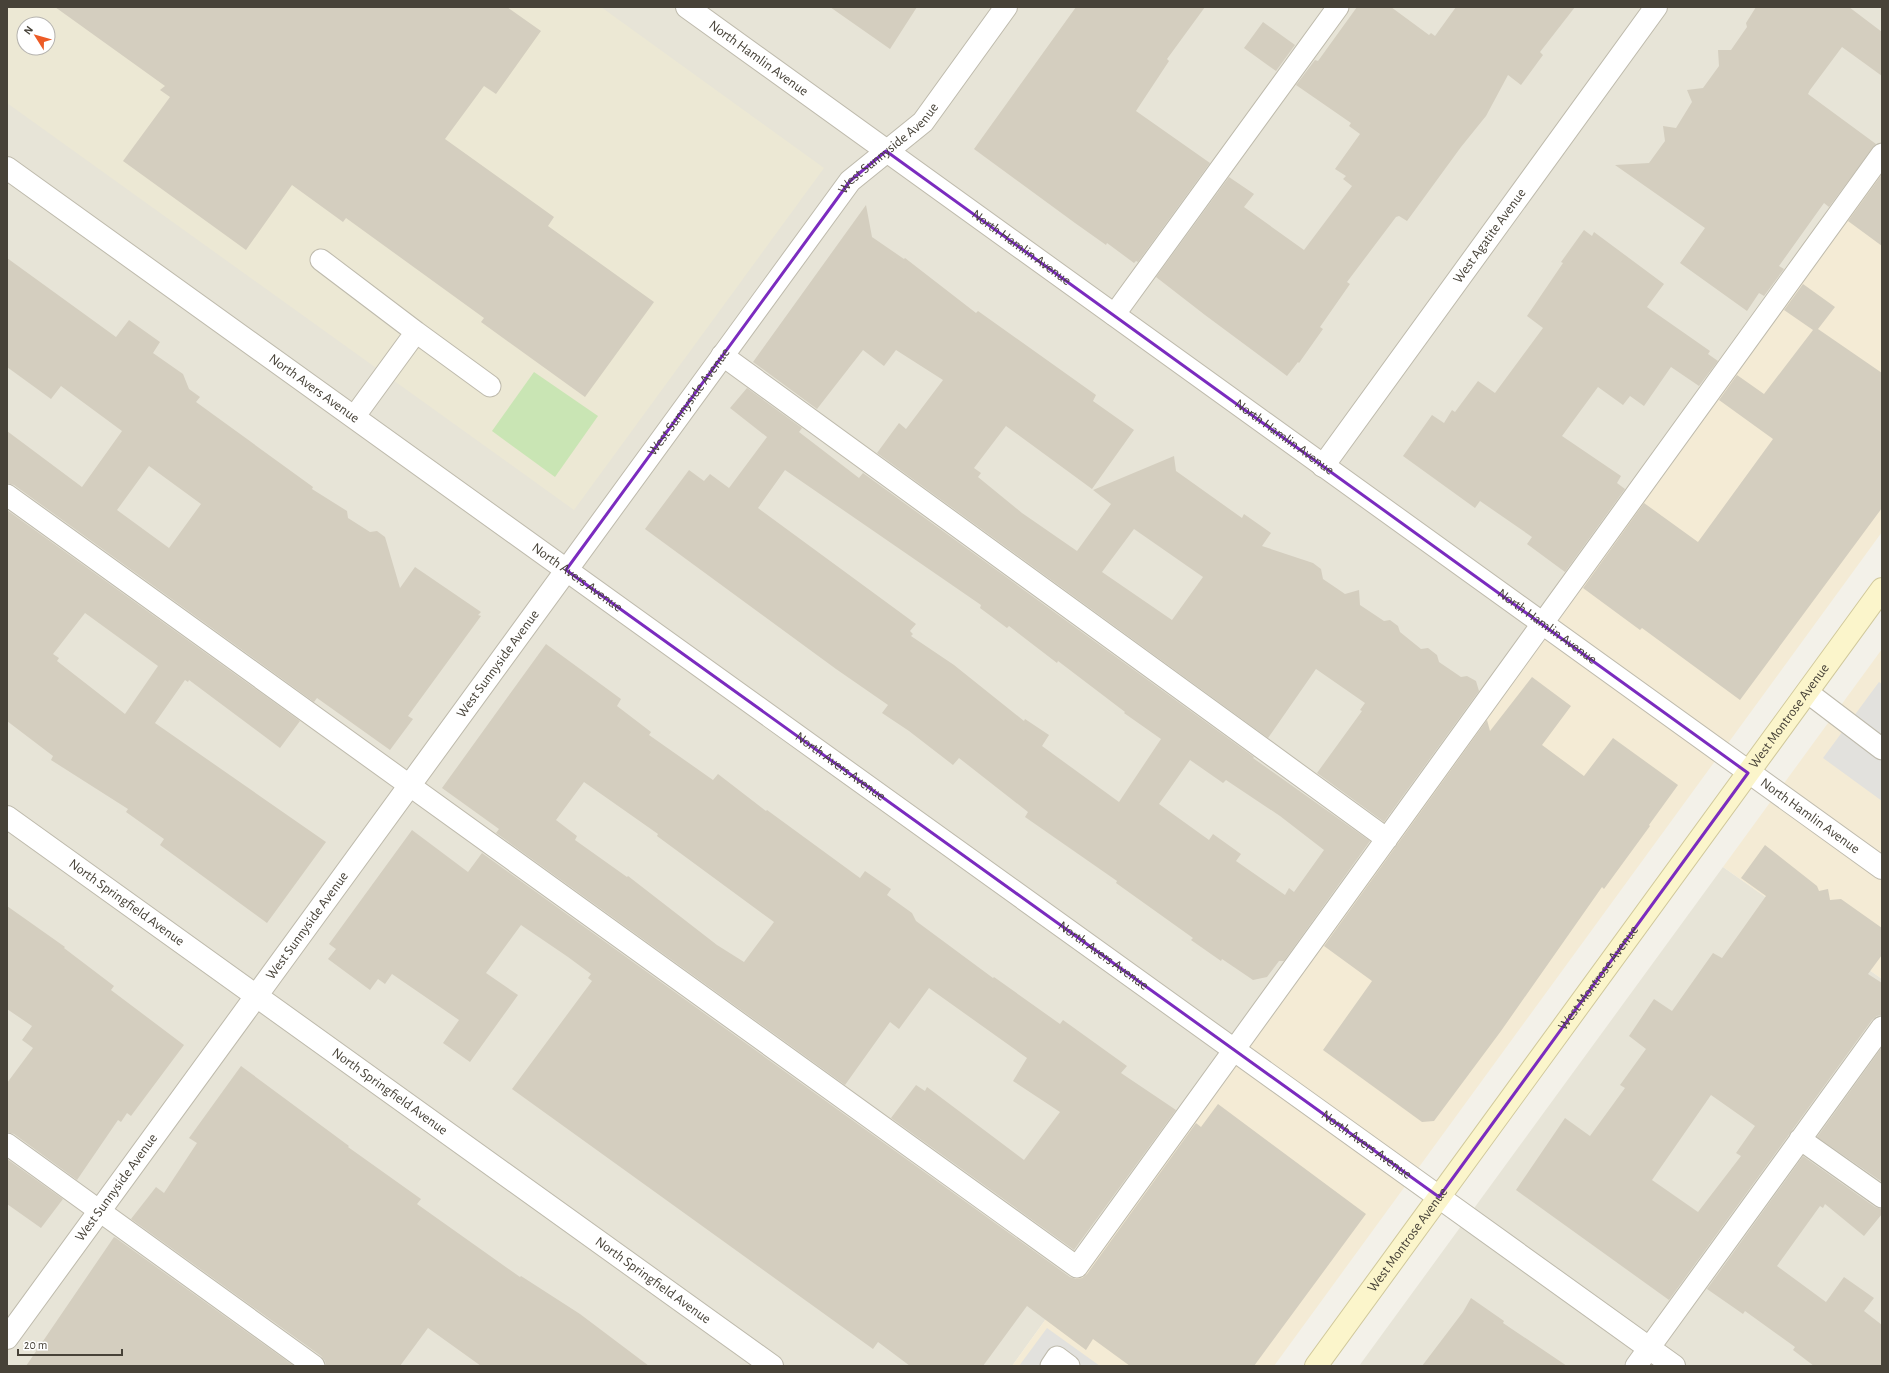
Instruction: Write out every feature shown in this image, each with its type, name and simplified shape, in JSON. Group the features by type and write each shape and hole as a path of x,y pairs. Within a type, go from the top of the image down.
{"main road":[{"name":"West Montrose Avenue","path":"1316,1366 1882,590"}],"street":[{"name":"North Hamlin Avenue","path":"687,7 1882,868"},
{"name":"West Sunnyside Avenue","path":"7,1338 850,181 923,122 1006,7"},
{"name":"West Agatite Avenue","path":"1323,466 1656,7"},
{"name":"North Avers Avenue","path":"7,168 1674,1366"},
{"name":"North Springfield Avenue","path":"7,817 772,1366"}],"lane":[{"path":"1114,315 1338,7"},
{"path":"7,495 1077,1267 1882,154"},
{"path":"321,260 490,386"},
{"path":"354,417 416,332"},
{"path":"722,356 1387,838"},
{"path":"1807,692 1882,749"},
{"path":"1636,1366 1882,1027"},
{"path":"1800,1139 1882,1197"},
{"path":"7,1144 314,1366"},
{"path":"1051,1366 1057,1357 1069,1366"}],"highlighted area":[{"path":"886,151 1748,773 1439,1197 566,570 850,181"}],"shaded area":[{"path":"7,7 1882,7 1882,157 1012,1366 7,1366"},
{"path":"7,7 601,7 824,168 574,510 7,103"},
{"path":"1882,157 1882,532 1274,1366 1012,1366"},
{"path":"1882,649 1882,979 1723,867"},
{"path":"1879,682 1882,684 1882,801 1823,758"},
{"path":"1723,867 1882,979 1882,1366 1359,1366"},
{"path":"1047,1328 1100,1366 1019,1366"}],"green space":[{"path":"534,372 598,416 555,477 492,431"}],"building":[{"path":"55,7 507,7 541,31 496,94 484,86 445,139 554,217 548,226 654,302 585,397 481,322 484,318 346,218 343,222 292,185 246,250 123,161 170,97 160,90 165,86"},
{"path":"830,7 917,7 890,49"},
{"path":"1076,7 1205,7 1167,59 1169,61 1136,111 1210,163 1138,262 1136,261 1134,263 1107,243 1106,245 1075,223 974,149"},
{"path":"1357,7 1391,7 1429,35 1431,33 1435,36 1456,7 1575,7 1540,52 1543,55 1521,85 1508,75 1486,116 1461,147 1407,221 1399,216 1396,217 1347,282 1350,284 1320,327 1323,329 1299,363 1298,362 1287,376 1156,277 1229,177 1254,194 1244,207 1304,250 1352,186 1343,179 1346,176 1335,169 1360,134 1349,126 1351,123 1296,85 1315,60 1318,61"},
{"path":"1756,7 1849,7 1882,32 1882,76 1842,47 1810,90 1808,94 1876,144 1829,207 1824,203 1779,266 1784,269 1764,296 1759,293 1747,311 1680,263 1705,228 1615,165 1649,163 1665,141 1663,126 1676,128 1692,102 1687,90 1703,88 1719,66 1718,50 1731,50 1747,27 1746,23"},
{"path":"1263,22 1295,45 1276,71 1244,48"},
{"path":"1882,174 1882,246 1848,221"},
{"path":"866,205 872,237 904,259 905,258 976,313 978,311 1096,395 1093,401 1134,430 1092,489 1006,426 974,468 981,473 978,477 1022,513 1077,551 1111,504 1093,490 1174,456 1176,471 1242,518 1244,514 1271,533 1262,546 1313,563 1321,569 1323,579 1345,594 1359,590 1360,605 1384,621 1390,620 1398,626 1400,632 1421,649 1428,648 1437,655 1439,662 1461,677 1467,676 1476,681 1479,691 1384,822 1317,773 1362,711 1360,710 1365,703 1316,669 1268,738 877,453 899,423 906,429 943,380 896,350 884,366 863,350 817,409 753,362","holes":["1134,529 1203,577 1172,620 1102,572"]},
{"path":"1584,230 1592,236 1594,232 1664,284 1647,307 1710,351 1708,354 1718,361 1699,386 1671,367 1644,406 1630,396 1623,405 1598,387 1562,436 1621,476 1617,483 1625,489 1565,572 1527,544 1532,537 1480,501 1475,508 1403,456 1432,415 1444,423 1452,410 1455,412 1478,381 1495,393 1543,328 1527,316 1563,263 1561,262"},
{"path":"7,258 116,337 129,320 160,342 153,353 183,374 189,389 200,397 196,402 313,487 312,489 347,511 348,518 370,532 377,531 385,537 400,588 415,567 481,612 478,615 481,616 408,716 413,719 390,750 317,698 314,702 14,485 7,483 7,431 82,487 122,431 61,386 51,399 7,367","holes":["149,466 201,504 169,548 117,510"]},
{"path":"1803,284 1835,307 1818,329 1882,373 1882,508 1740,700 1642,628 1640,630 1583,588 1644,503 1698,542 1773,439 1719,400 1737,375 1764,394 1813,330 1784,310"},
{"path":"747,388 802,428 799,432 859,478 863,473 1254,757 1253,758 1370,841 1284,961 1279,961 1267,977 1253,980 1222,959 1221,961 1191,940 1193,938 1116,883 1117,881 1025,817 1028,812 959,758 953,765 909,731 882,713 888,705 836,669 645,529 689,470 704,481 710,474 729,488 767,437 730,408","holes":["785,470 981,605 980,608 1007,628 1009,626 1057,663 1058,661 1125,712 1124,713 1161,739 1119,802 1042,746 1049,735 1025,719 1024,721 954,665 911,636 913,634 910,631 916,624 758,508","1190,760 1223,783 1226,780 1280,816 1324,850 1294,892 1289,888 1285,895 1236,861 1241,854 1213,834 1209,840 1159,804"]},
{"path":"7,510 300,721 280,748 189,680 188,682 185,680 155,723 326,842 267,923 160,845 164,839 126,812 128,809 51,760 53,756 7,721","holes":["85,613 158,666 125,714 57,661 59,658 53,654"]},
{"path":"546,644 621,699 617,706 651,732 649,735 713,780 718,774 766,811 767,810 860,878 865,871 891,889 887,895 912,913 916,921 993,978 994,977 1060,1024 1063,1020 1127,1066 1121,1073 1176,1110 1074,1250 891,1118 916,1085 925,1091 927,1087 1024,1160 1060,1112 1013,1081 1027,1058 929,988 899,1029 890,1022 845,1085 496,833 499,829 442,788","holes":["584,782 658,834 657,836 774,922 744,962 717,945 628,876 627,877 575,840 577,836 556,820"]},
{"path":"1532,677 1571,706 1542,745 1584,776 1613,738 1678,785 1604,889 1602,887 1501,1031 1434,1121 1422,1122 1323,1050 1372,981 1324,946 1487,720 1490,731"},
{"path":"412,830 468,872 482,853 1070,1277 1076,1279 1082,1278 1087,1274 1196,1123 1201,1127 1218,1104 1366,1214 1254,1366 1130,1366 1093,1339 1086,1350 1027,1306 983,1366 910,1366 878,1342 873,1349 512,1089 592,981 588,978 591,974 568,957 521,925 486,973 518,995 470,1062 443,1043 459,1020 392,974 385,984 378,979 370,990 328,959 336,949 329,944"},
{"path":"1765,845 1817,886 1819,891 1828,889 1830,900 1841,899 1882,928 1882,955 1868,974 1882,983 1882,1015 1877,1016 1872,1020 1669,1300 1516,1190 1565,1118 1590,1136 1625,1088 1620,1085 1646,1049 1629,1036 1654,999 1672,1011 1713,953 1722,958 1766,896 1741,878","holes":["1711,1095 1755,1126 1736,1153 1741,1156 1698,1212 1652,1180"]},
{"path":"7,906 65,947 64,948 114,986 111,990 184,1045 131,1116 127,1113 121,1122 118,1120 77,1180 14,1134 7,1132 7,1083 33,1048 22,1040 32,1026 7,1009"},
{"path":"1882,1047 1882,1182 1817,1137"},
{"path":"241,1066 349,1146 348,1147 421,1199 417,1204 520,1277 521,1276 580,1314 649,1366 481,1366 428,1328 400,1366 326,1366 325,1361 321,1356 131,1219 156,1187 164,1193 197,1143 189,1138"},
{"path":"1803,1156 1875,1207 1882,1209 1882,1214 1864,1236 1825,1204 1823,1208 1820,1206 1777,1266 1826,1302 1844,1277 1874,1298 1864,1311 1882,1325 1882,1366 1814,1366 1793,1350 1795,1347 1745,1311 1743,1314 1707,1289"},
{"path":"7,1159 63,1199 41,1228 7,1204"},
{"path":"114,1237 116,1238 294,1366 26,1366"},
{"path":"1471,1298 1504,1321 1503,1323 1567,1366 1422,1366 1463,1312"}]}
